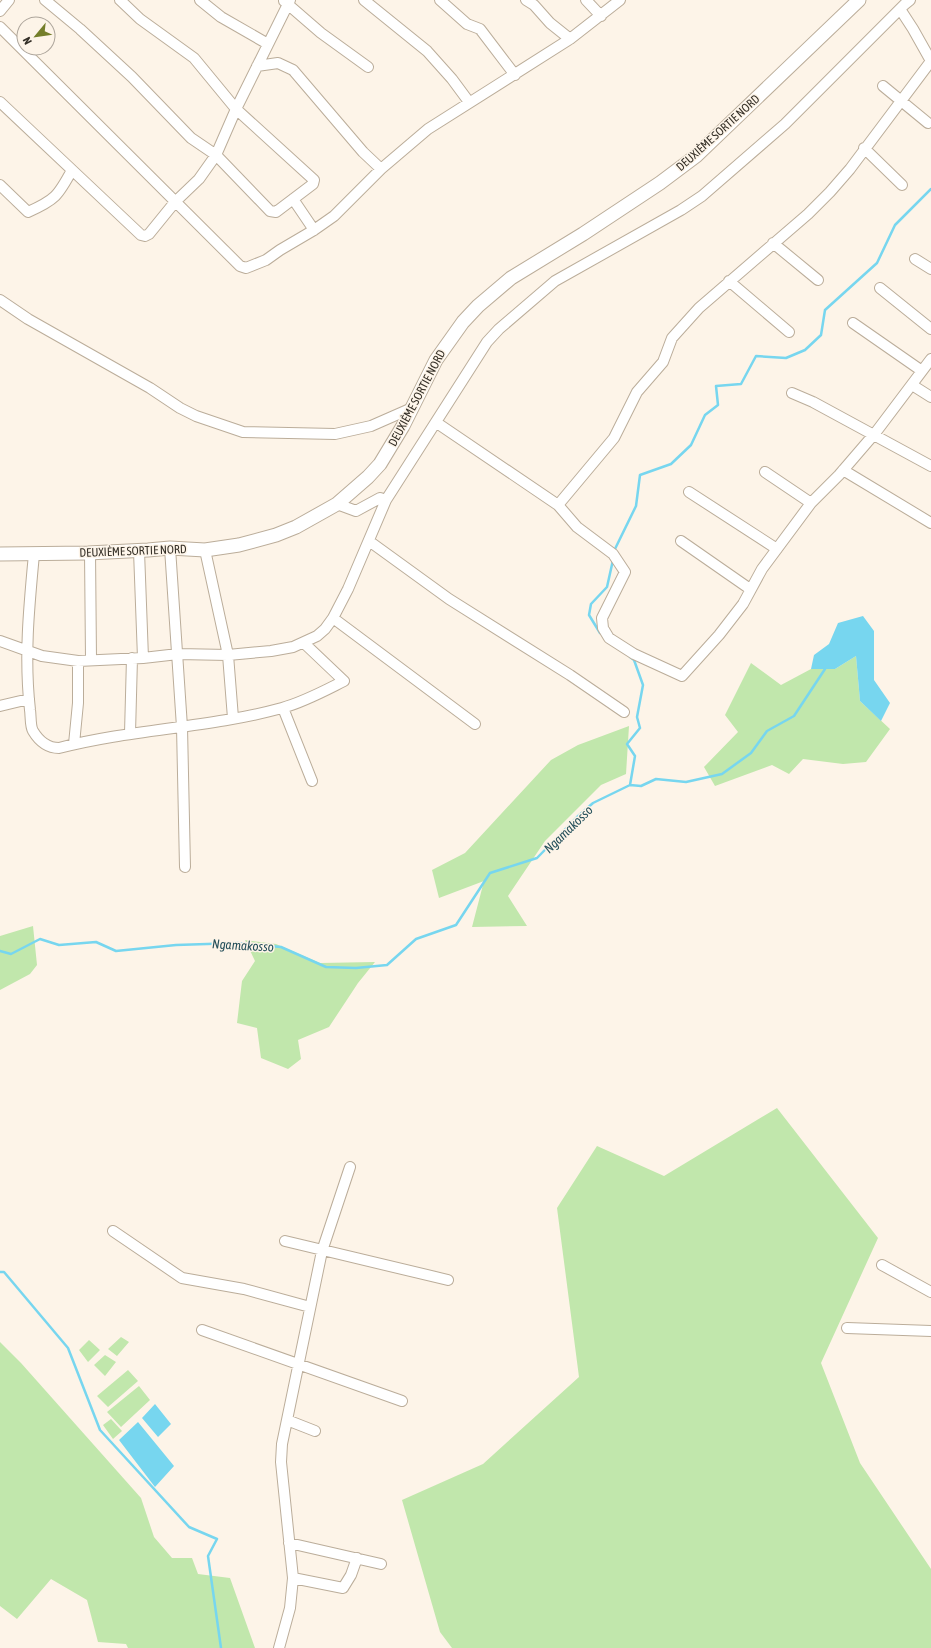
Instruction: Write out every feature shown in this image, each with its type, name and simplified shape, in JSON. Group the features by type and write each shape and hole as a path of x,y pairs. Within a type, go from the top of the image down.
{"main road":[{"name":"DEUXIÈME SORTIE NORD","path":"0,554 139,551 170,548 205,550 239,545 276,535 308,522 337,504 368,477 380,464 396,439 436,360 463,322 478,306 511,278 583,234 660,183 696,156 858,0"}],"street":[{"path":"0,11 9,0"},
{"path":"45,0 80,29 141,85 190,138 216,155 270,211 276,212 313,184 314,180 236,109 194,58 140,19 120,0"},
{"path":"200,0 221,17 268,44"},
{"path":"364,0 427,51 452,79 469,102"},
{"path":"440,0 468,24 480,29 515,75"},
{"path":"526,0 534,5 550,23 570,40"},
{"path":"586,0 601,16"},
{"path":"0,27 243,268 266,260 314,230 345,206 381,169 428,129 570,40 620,0"},
{"path":"0,641 42,656 78,661 178,654 228,655 271,651 304,643 317,636 325,629 332,618 354,576 386,500 437,423 487,342 528,303 555,281 681,210 702,196 785,124 910,0"},
{"path":"0,102 141,235 145,236 149,234 175,202 199,179 216,155 287,1 321,33 368,67"},
{"path":"558,505 614,438 637,392 663,362 672,338 699,308 808,214 830,192 850,169 864,148 931,61 900,9"},
{"path":"257,66 278,63 293,70 363,152 381,169"},
{"path":"883,86 928,123"},
{"path":"864,148 902,185"},
{"path":"0,185 28,212 47,204 60,193 72,170"},
{"path":"293,199 314,230"},
{"path":"773,243 818,280"},
{"path":"915,259 931,269"},
{"path":"729,281 789,332"},
{"path":"880,288 931,330"},
{"path":"0,300 34,322 150,388 180,408 196,416 243,432 335,434 371,426 412,408"},
{"path":"853,323 922,371"},
{"path":"437,423 558,505 577,527 613,554 625,572 602,618 602,628 609,638 634,654 682,676 720,635 744,604 750,589 811,503 874,435 931,359"},
{"path":"912,385 931,398"},
{"path":"792,394 813,402 931,466"},
{"path":"843,470 931,523"},
{"path":"765,472 811,503"},
{"path":"689,492 777,549"},
{"path":"337,504 356,511 380,498 386,500"},
{"path":"369,540 449,599 570,675 624,712"},
{"path":"681,541 750,589"},
{"path":"170,548 182,726 185,867"},
{"path":"205,550 228,655 233,718"},
{"path":"130,733 138,658 139,551"},
{"path":"90,552 91,659"},
{"path":"34,554 26,651 29,699 32,730 44,744 51,748 59,748 130,733 233,718 283,708 312,697 344,681 304,643"},
{"path":"332,618 475,724"},
{"path":"74,744 78,703 78,661"},
{"path":"0,706 29,699"},
{"path":"283,708 312,781"},
{"path":"279,1648 290,1608 293,1578 282,1462 282,1444 322,1251 350,1167"},
{"path":"113,1231 182,1278 244,1289 310,1307"},
{"path":"285,1241 448,1280"},
{"path":"882,1265 931,1292"},
{"path":"847,1328 931,1331"},
{"path":"202,1330 298,1366 402,1401"},
{"path":"287,1420 315,1431"},
{"path":"289,1543 381,1564"},
{"path":"293,1578 342,1588 352,1575 357,1558"}],"green space":[{"path":"856,656 860,701 890,729 866,762 843,764 803,759 789,774 772,765 715,786 704,767 738,732 725,715 751,663 781,685 811,669 835,669"},
{"path":"629,726 626,774 601,785 545,841 508,896 527,926 472,927 484,881 439,898 432,870 465,853 551,760 578,745"},
{"path":"33,926 37,965 30,974 0,990 0,936"},
{"path":"245,940 276,944 320,963 375,962 358,983 329,1027 298,1040 301,1059 288,1069 261,1058 257,1028 237,1023 242,981 255,961"},
{"path":"777,1108 878,1238 821,1363 860,1463 931,1569 931,1648 452,1648 440,1632 402,1500 483,1464 579,1377 557,1208 597,1146 664,1176"},
{"path":"121,1337 129,1342 117,1356 108,1349"},
{"path":"89,1340 100,1350 88,1362 79,1350"},
{"path":"0,1342 21,1363 141,1498 154,1537 172,1558 192,1558 198,1574 230,1578 255,1648 128,1648 126,1644 98,1642 87,1600 51,1579 17,1619 0,1606"},
{"path":"105,1355 116,1362 105,1376 94,1365"},
{"path":"128,1370 138,1381 108,1407 97,1396"},
{"path":"139,1386 150,1400 121,1427 107,1412"},
{"path":"111,1419 122,1431 113,1439 103,1425"}],"water":[{"path":"863,616 874,631 874,680 890,703 881,721 860,701 856,656 835,669 811,669 814,655 829,644 838,623"},
{"path":"155,1404 171,1424 158,1437 142,1418"},
{"path":"138,1422 174,1466 155,1487 119,1440"}],"waterway":[{"path":"614,551 636,506 640,475 671,464 691,445 705,415 718,405 716,386 741,384 756,356 786,358 805,350 821,335 825,310 877,263 895,225 931,189"},
{"path":"600,633 589,615 591,604 607,587 613,560"},
{"path":"630,657 634,660 643,685 637,717 640,728 627,744 635,756 630,785"},
{"name":"Ngamakosso","path":"0,951 11,954 40,939 59,945 96,942 116,951 176,945 238,943 281,947 326,967 356,968 387,965 416,939 456,925 490,873 537,858 577,817 593,803 630,785 641,786 656,779 686,782 722,774 751,753 767,731 794,716 825,669"},
{"path":"0,1272 4,1272 68,1348 100,1430 189,1527 217,1539 208,1556 221,1648"}]}
